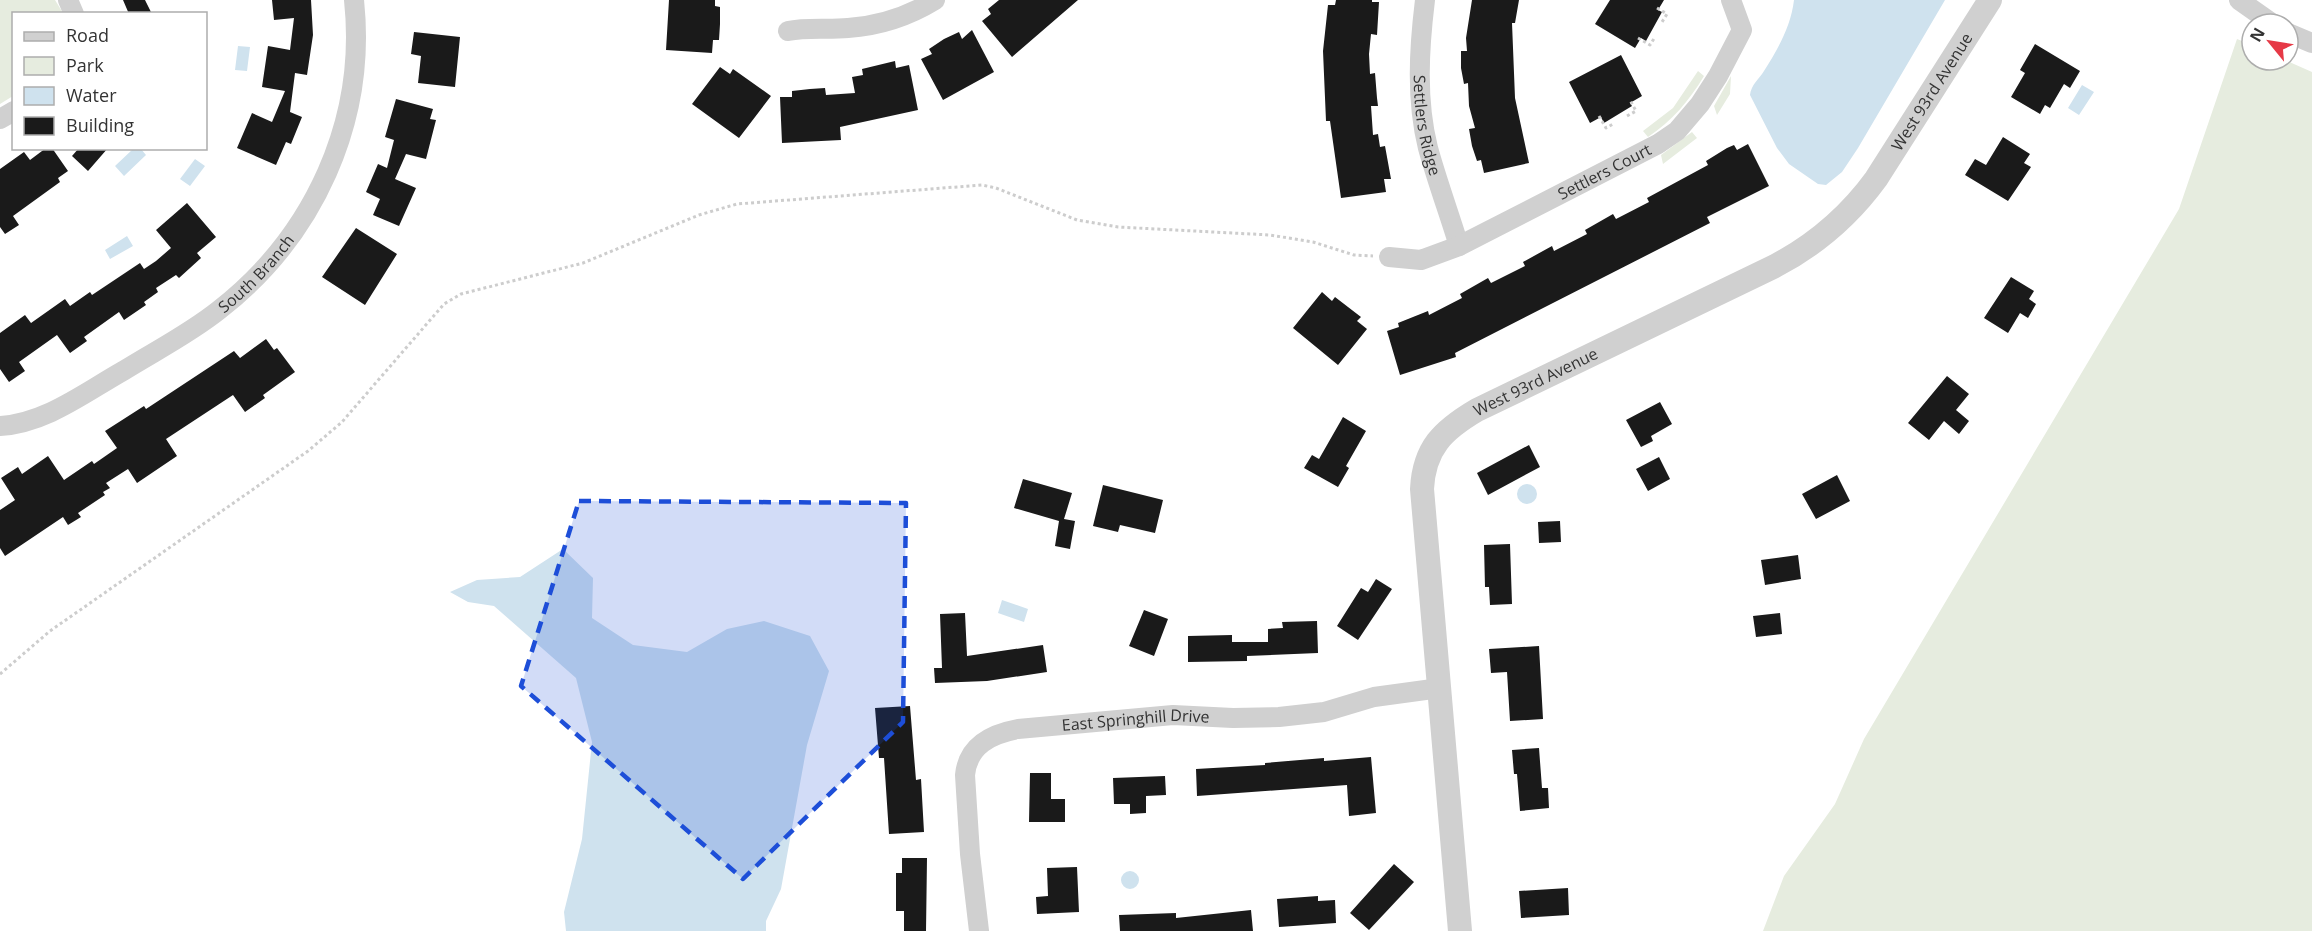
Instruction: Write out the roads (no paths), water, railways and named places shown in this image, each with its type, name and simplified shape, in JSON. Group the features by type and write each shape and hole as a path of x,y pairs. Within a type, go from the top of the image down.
{"street":[{"name":"South Branch","path":"0,426 22,423 58,409 198,325 239,293 277,255 310,208 324,182 346,120 354,78 357,36 354,0"},
{"path":"788,32 796,29 849,28 876,23 911,14 935,0"},
{"name":"Settlers Ridge","path":"1425,0 1420,39 1420,101 1428,148 1459,246"},
{"name":"Settlers Court","path":"1389,257 1421,260 1459,246 1632,158 1677,130 1700,104 1718,76 1742,30 1731,0"},
{"name":"West 93rd Avenue","path":"1460,931 1422,489 1423,471 1434,446 1453,425 1477,410 1775,266 1820,238 1843,218 1876,179 1990,0"},
{"path":"2240,0 2256,12"},
{"name":"East Springhill Drive","path":"979,931 966,811 966,765 972,751 994,735 1018,729 1173,715 1279,717 1324,712 1374,697 1440,688"}],"water":[{"path":"1794,0 1945,0 1858,148 1842,172 1826,185 1818,184 1789,164 1777,148 1750,95 1783,37"},
{"path":"238,46 250,47 247,71 235,70"},
{"path":"2082,85 2094,92 2079,115 2068,108"},
{"path":"132,150 142,150 146,155 124,176 115,166"},
{"path":"195,159 205,166 190,186 180,179"},
{"path":"127,236 133,246 110,259 105,250"},
{"path":"1527,484 1534,487 1537,494 1534,501 1527,504 1520,501 1517,494 1520,487"},
{"path":"563,549 593,578 592,618 633,645 687,652 727,629 764,621 810,636 829,671 807,745 781,889 766,921 766,931 566,931 564,912 582,839 592,742 576,678 494,606 468,602 450,592 477,580 520,577"},
{"path":"1002,600 1028,609 1024,622 998,613"},
{"path":"1130,871 1137,873 1139,880 1137,887 1130,889 1123,887 1121,880 1123,873"}]}
